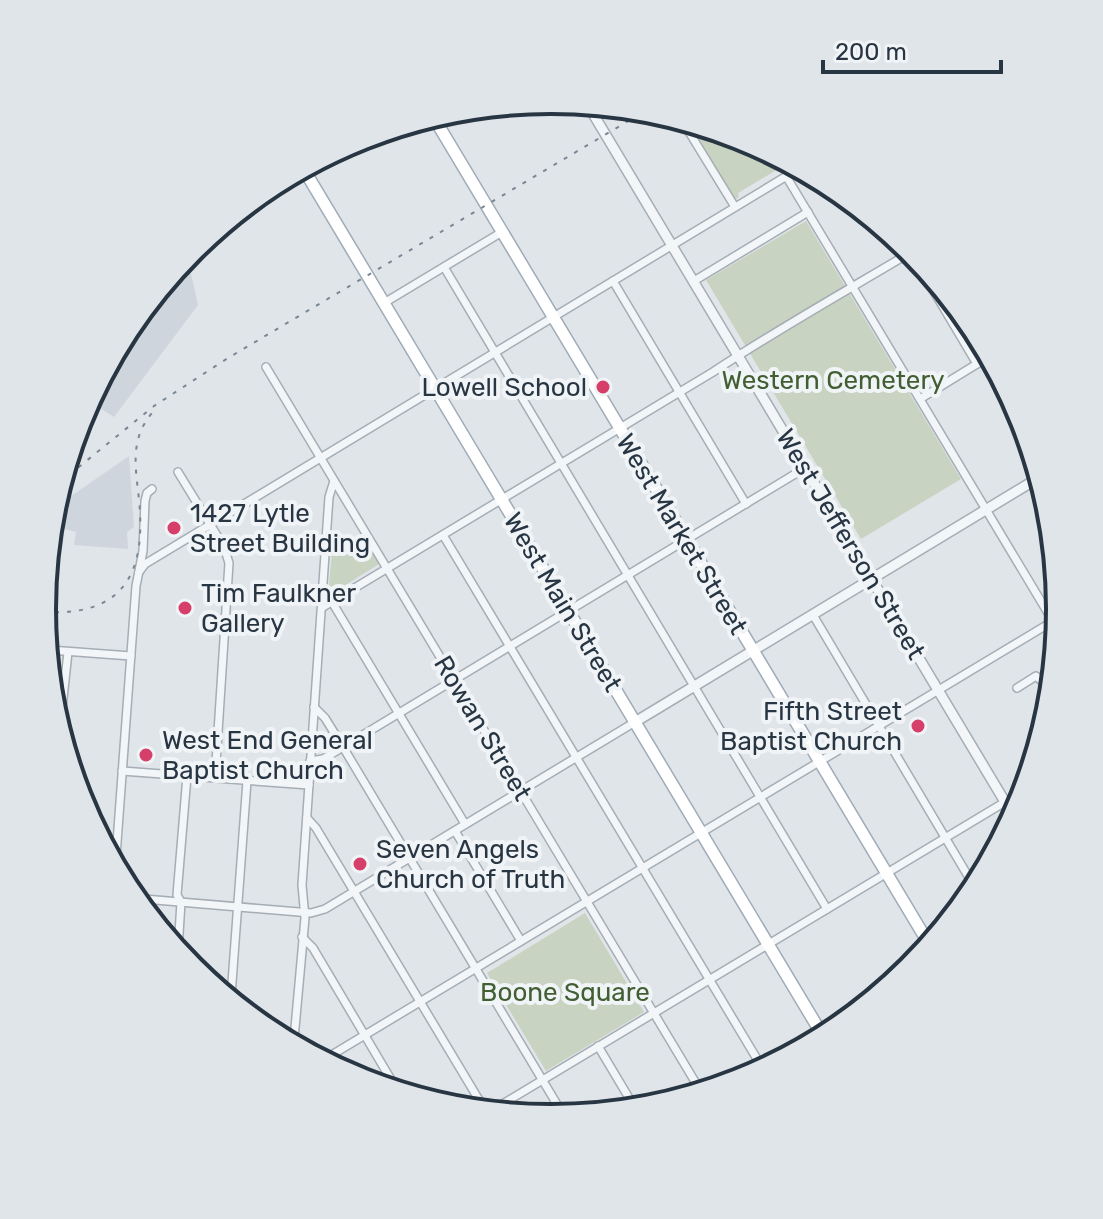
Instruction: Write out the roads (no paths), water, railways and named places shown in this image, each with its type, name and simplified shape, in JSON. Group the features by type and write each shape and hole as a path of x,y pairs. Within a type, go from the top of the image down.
{"main road":[{"name":"West Market Street","path":"440,127 924,936"},
{"name":"West Main Street","path":"309,177 818,1027"}],"street":[{"name":"West Jefferson Street","path":"594,116 1007,805"},
{"path":"690,134 735,207"},
{"path":"139,572 145,564 210,524 789,174"},
{"path":"786,176 1047,606"},
{"path":"694,281 808,212"},
{"path":"384,303 502,232"},
{"path":"323,607 899,257"},
{"path":"444,267 827,909"},
{"path":"613,281 746,504"},
{"path":"920,399 981,362"},
{"name":"Rowan Street","path":"266,367 695,1084"},
{"path":"310,761 323,759 805,468"},
{"path":"178,472 226,551 230,573 215,778"},
{"path":"294,1033 310,761 329,497 334,481"},
{"path":"150,899 311,913 325,909 1030,483"},
{"path":"116,845 145,501 152,489"},
{"path":"443,535 757,1060"},
{"path":"332,602 465,824"},
{"path":"813,615 968,877"},
{"path":"333,1054 938,690 1046,628"},
{"path":"58,651 131,656"},
{"path":"64,693 68,652"},
{"path":"1017,688 1036,676 1042,681"},
{"path":"314,707 325,718 343,747 557,1105"},
{"path":"122,771 309,785"},
{"path":"179,936 181,902 177,895 187,776"},
{"path":"232,988 247,781"},
{"path":"505,1103 1005,802"},
{"path":"307,818 316,828 479,1099"},
{"path":"455,831 521,941"},
{"path":"302,937 313,948 390,1078"},
{"path":"598,1046 629,1099"}],"railway":[{"path":"77,469 154,406 228,358 629,120"},
{"path":"56,612 89,608 106,601 120,590 130,576 137,559 140,537 136,447 139,435 153,412"}],"place":[{"name":"Lowell School","path":"603,387"},
{"name":"1427 Lytle Street Building","path":"174,528"},
{"name":"Tim Faulkner Gallery","path":"185,608"},
{"name":"Fifth Street Baptist Church","path":"918,726"},
{"name":"West End General Baptist Church","path":"146,755"},
{"name":"Seven Angels Church of Truth","path":"360,864"}],"park label":[{"name":"Western Cemetery","path":"833,380"},
{"name":"Boone Square","path":"565,992"}]}
